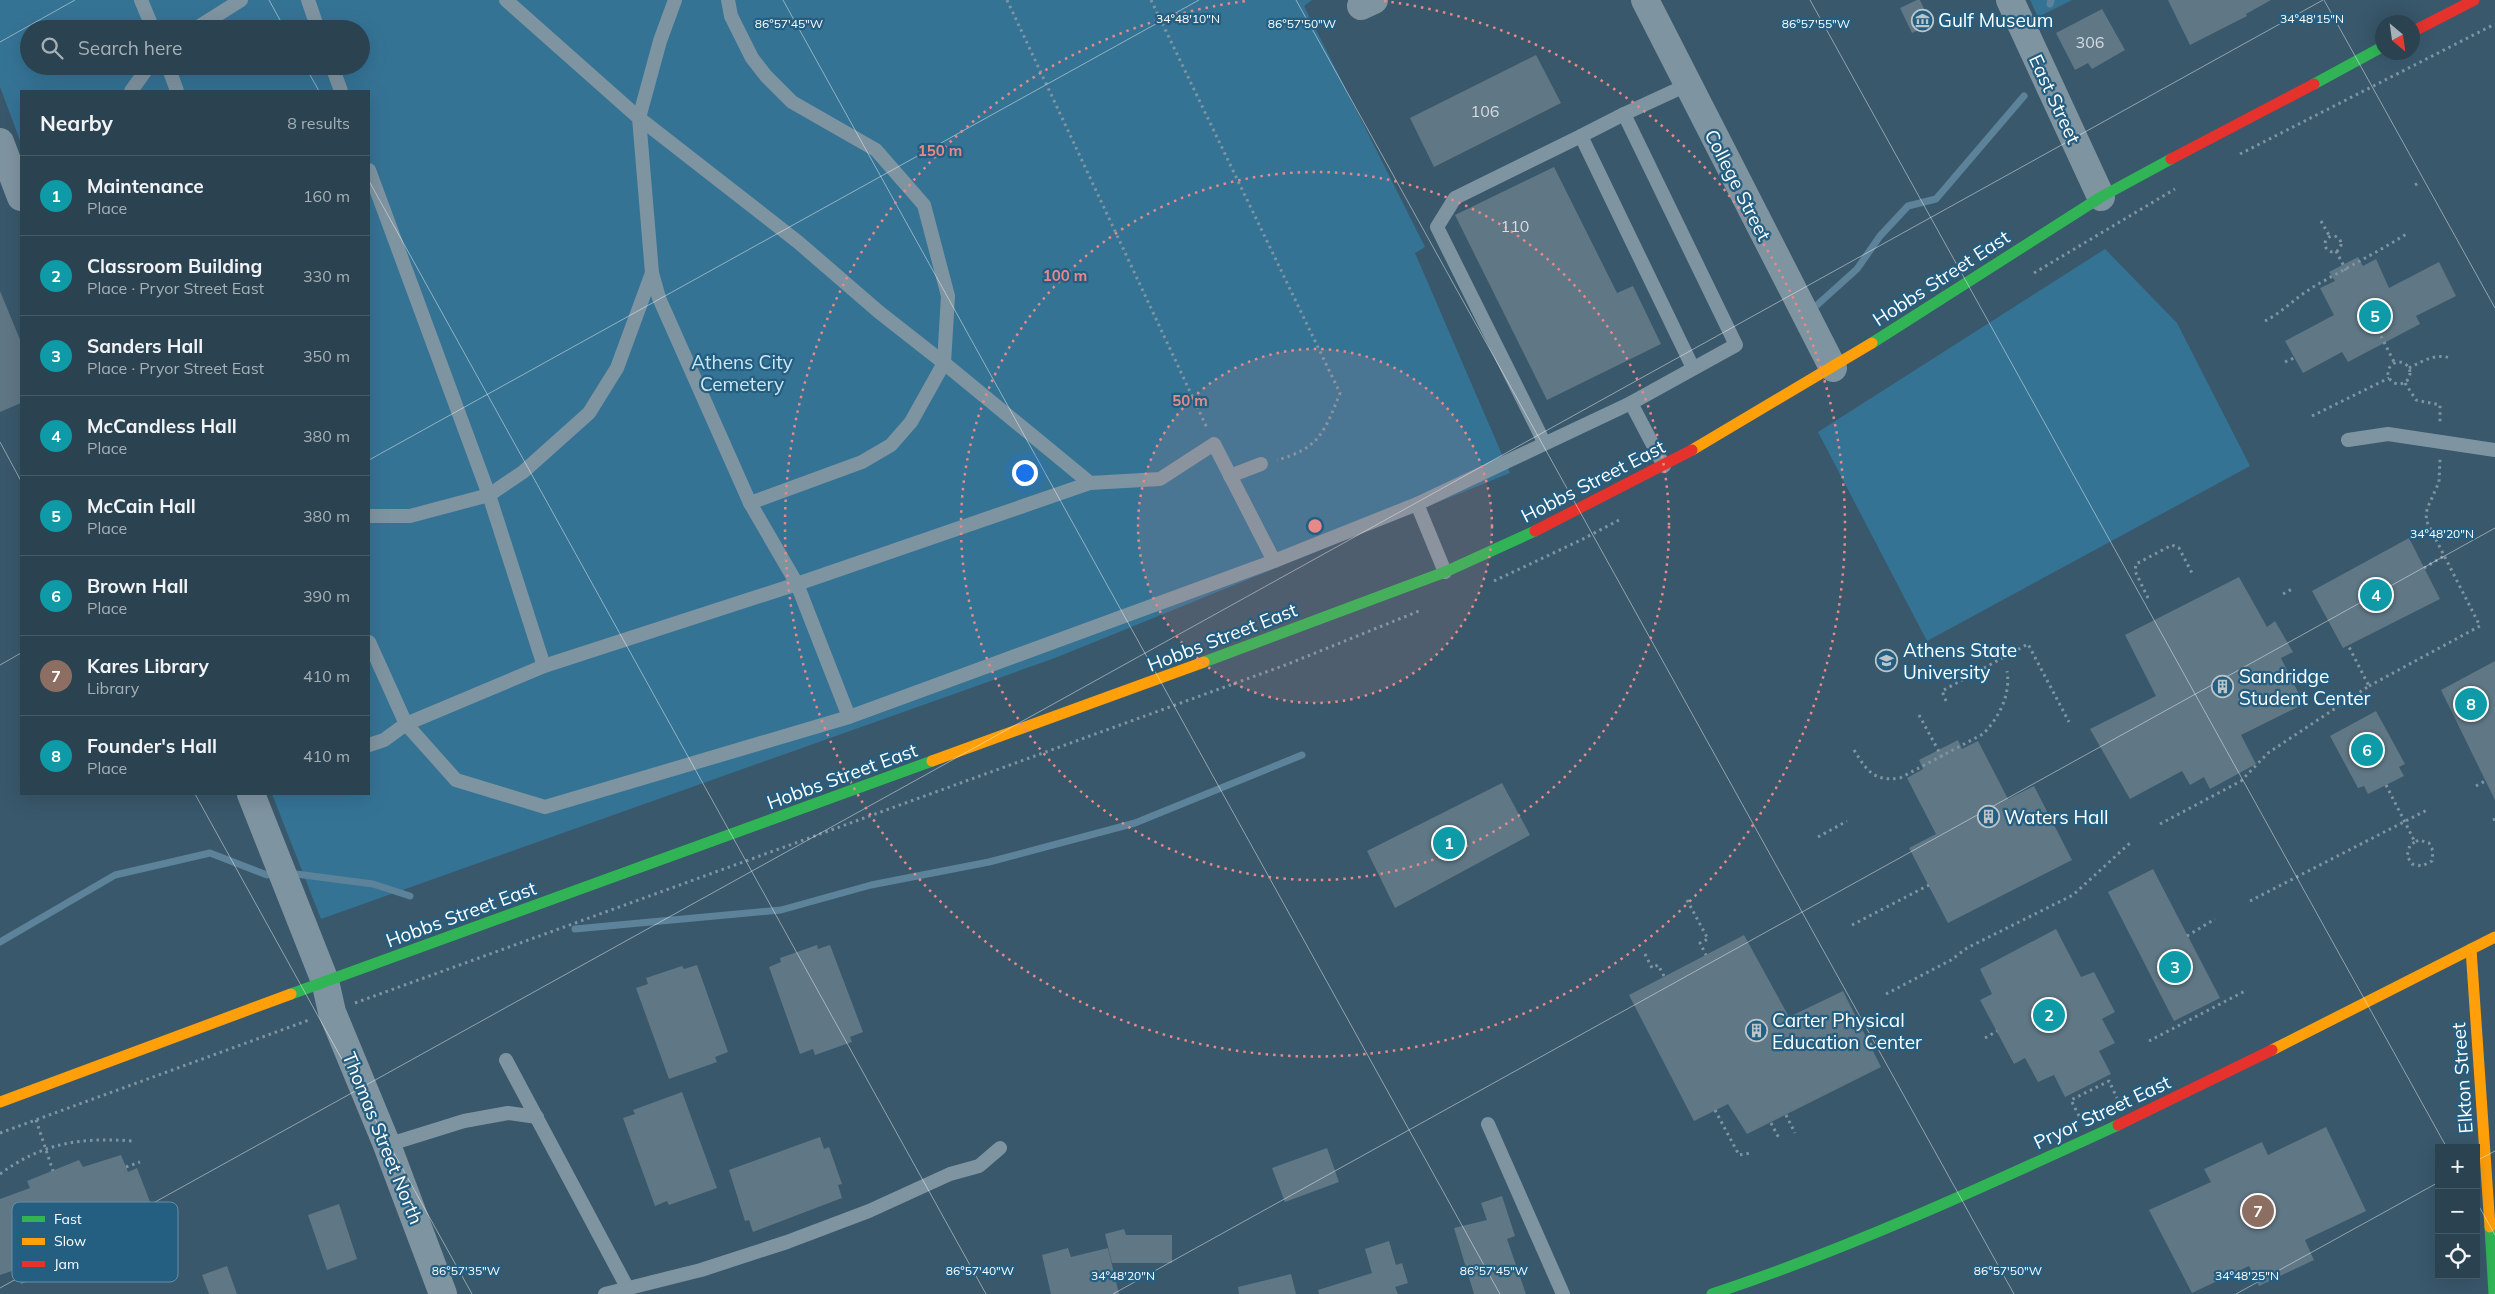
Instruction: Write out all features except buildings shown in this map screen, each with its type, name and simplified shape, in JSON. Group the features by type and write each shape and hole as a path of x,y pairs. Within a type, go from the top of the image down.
{"main road":[{"path":"2420,28 2474,0"},
{"name":"Hobbs Street East","path":"0,1102 325,981 1153,681 1445,572 1498,549 1664,466 1833,368 2101,197 2375,51"},
{"name":"Pryor Street East","path":"1712,1294 1785,1270 1980,1188 2200,1087 2495,936"},
{"name":"Elkton Street","path":"2471,949 2494,1294"}],"street":[{"name":"College Street","path":"1645,0 1833,368"},
{"name":"East Street","path":"2010,0 2101,197"},
{"path":"0,142 20,194"},
{"name":"Thomas Street North","path":"252,795 325,981 332,1012 387,1145 443,1294"}],"lane":[{"path":"141,0 149,20"},
{"path":"209,20 241,0"},
{"path":"308,0 315,20"},
{"path":"506,0 639,118 798,242 879,312 1090,483"},
{"path":"675,0 660,41 639,118 652,273 659,298 750,502 797,584 849,717"},
{"path":"728,0 731,16 752,58 766,76 792,102 876,150 924,205 948,296 944,363 911,422 890,445 862,462 750,502"},
{"path":"132,90 143,75"},
{"path":"171,75 176,90"},
{"path":"335,75 340,90"},
{"path":"1544,442 1437,227 1455,198 1624,114 1687,85"},
{"path":"370,644 406,724 456,780 544,808 849,717 1274,561 1417,504 1544,442 1631,403 1736,345 1624,114"},
{"path":"1581,136 1693,368"},
{"path":"370,173 488,495 544,666"},
{"path":"370,516 410,516 488,495 523,472 588,413 617,368 652,273"},
{"path":"1631,403 1664,466"},
{"path":"2348,440 2388,434 2495,450"},
{"path":"370,745 384,740 406,724 544,666 797,584 1090,483 1160,479 1214,444 1274,561"},
{"path":"1230,476 1261,464"},
{"path":"1417,504 1445,572"},
{"path":"506,1060 628,1289"},
{"path":"387,1145 464,1121 508,1113 537,1117"},
{"path":"1488,1124 1563,1294"},
{"path":"605,1294 701,1270 796,1239 869,1211 950,1174 979,1166 1000,1148"}],"path":[{"path":"1007,0 1214,444"},
{"path":"1151,0 1340,394 1324,431 1299,454 1261,464"},
{"path":"2415,185 2420,182"},
{"path":"2321,221 2330,237"},
{"path":"2265,321 2280,313 2313,287 2375,254 2408,233"},
{"path":"2335,236 2340,242 2336,251 2329,251 2326,247 2326,240 2330,237 2335,236"},
{"path":"2336,251 2348,274"},
{"path":"2380,336 2394,362"},
{"path":"2409,368 2435,356 2441,355 2450,358"},
{"path":"2285,362 2294,358"},
{"path":"2394,362 2401,362 2409,368 2410,378 2405,383 2394,383 2389,378 2389,367 2394,362"},
{"path":"2312,416 2389,378"},
{"path":"2405,383 2416,400 2440,406 2440,425"},
{"path":"2160,824 2241,782 2268,753 2369,686 2480,626 2426,520 2427,509 2439,482 2440,456"},
{"path":"2148,598 2135,571 2136,564 2172,545 2179,548 2193,575"},
{"path":"2424,568 2444,556"},
{"path":"2283,594 2294,588"},
{"path":"1946,701 1942,691 2028,644 2069,722"},
{"path":"2348,646 2369,686"},
{"path":"1854,750 1872,775 1886,780 1900,778 1942,757 1983,734 1992,725 2005,699 2009,682 2007,671"},
{"path":"1919,715 1942,757"},
{"path":"2476,786 2485,781"},
{"path":"2386,785 2415,842"},
{"path":"2250,901 2429,809"},
{"path":"1818,837 1847,822"},
{"path":"2419,840 2429,843 2433,851 2432,861 2422,866 2412,864 2407,856 2410,845 2415,842 2419,840"},
{"path":"1886,994 1951,960 1967,948 2073,895 2130,843"},
{"path":"1852,925 1929,885"},
{"path":"1687,900 1708,939 1700,943 1706,955"},
{"path":"2187,936 2215,919"},
{"path":"1645,954 1652,968 1658,965 1664,976"},
{"path":"2149,1041 2245,991"},
{"path":"1985,1038 1997,1031"},
{"path":"1870,1046 1881,1039"},
{"path":"2081,1119 2072,1100 2109,1081 2119,1101"},
{"path":"2088,1085 2091,1090"},
{"path":"1715,1110 1738,1155 1751,1154"},
{"path":"1786,1115 1796,1133"},
{"path":"36,1120 53,1171"},
{"path":"1771,1122 1780,1140"},
{"path":"0,1174 34,1152 78,1140 106,1139 132,1141"},
{"path":"126,1167 140,1162"}],"green space":[{"name":"Athens City Cemetery","path":"0,0 1312,0 1304,6 1425,247 1415,253 1510,473 1055,658 321,919 272,795 370,795 370,90 20,90 20,140 0,87"},
{"path":"2030,0 2072,0 2038,17"},
{"path":"2105,249 2177,323 2250,466 1927,641 1818,432"}],"waterway":[{"path":"2050,4 2051,0"},
{"path":"1816,306 1857,269 1880,236 1908,206 1936,199 2024,96"},
{"path":"575,929 781,910 871,885 989,862 1135,823 1302,755"},
{"path":"0,942 115,875 210,853 267,875"},
{"path":"296,874 373,884 410,896"}],"traffic: fast":[{"path":"2314,84 2375,51"},
{"path":"1872,343 2101,197 2171,159"},
{"path":"1204,662 1445,572 1535,531"},
{"path":"291,994 932,761"},
{"path":"1712,1294 1815,1257 1917,1215 2118,1125"},
{"path":"2490,1227 2494,1294"}],"traffic: slow":[{"path":"1692,450 1872,343"},
{"path":"932,761 1204,662"},
{"path":"2272,1050 2495,937"},
{"path":"2471,949 2490,1227"},
{"path":"0,1102 291,994"}],"traffic: jam":[{"path":"2420,28 2474,0"},
{"path":"2171,159 2314,84"},
{"path":"1535,531 1692,450"},
{"path":"2118,1125 2272,1050"}],"place":[{"name":"Gulf Museum","path":"1922,20"},
{"name":"McCain Hall","path":"2375,316"},
{"name":"McCandless Hall","path":"2376,595"},
{"name":"Athens State University","path":"1887,661"},
{"name":"Sandridge Student Center","path":"2223,687"},
{"name":"Founder's Hall","path":"2471,704"},
{"name":"Brown Hall","path":"2367,750"},
{"name":"Waters Hall","path":"1988,817"},
{"name":"Maintenance","path":"1449,843"},
{"name":"Sanders Hall","path":"2175,967"},
{"name":"Classroom Building","path":"2049,1015"},
{"name":"Carter Physical Education Center","path":"1756,1031"},
{"name":"Kares Library","path":"2258,1211"}]}
